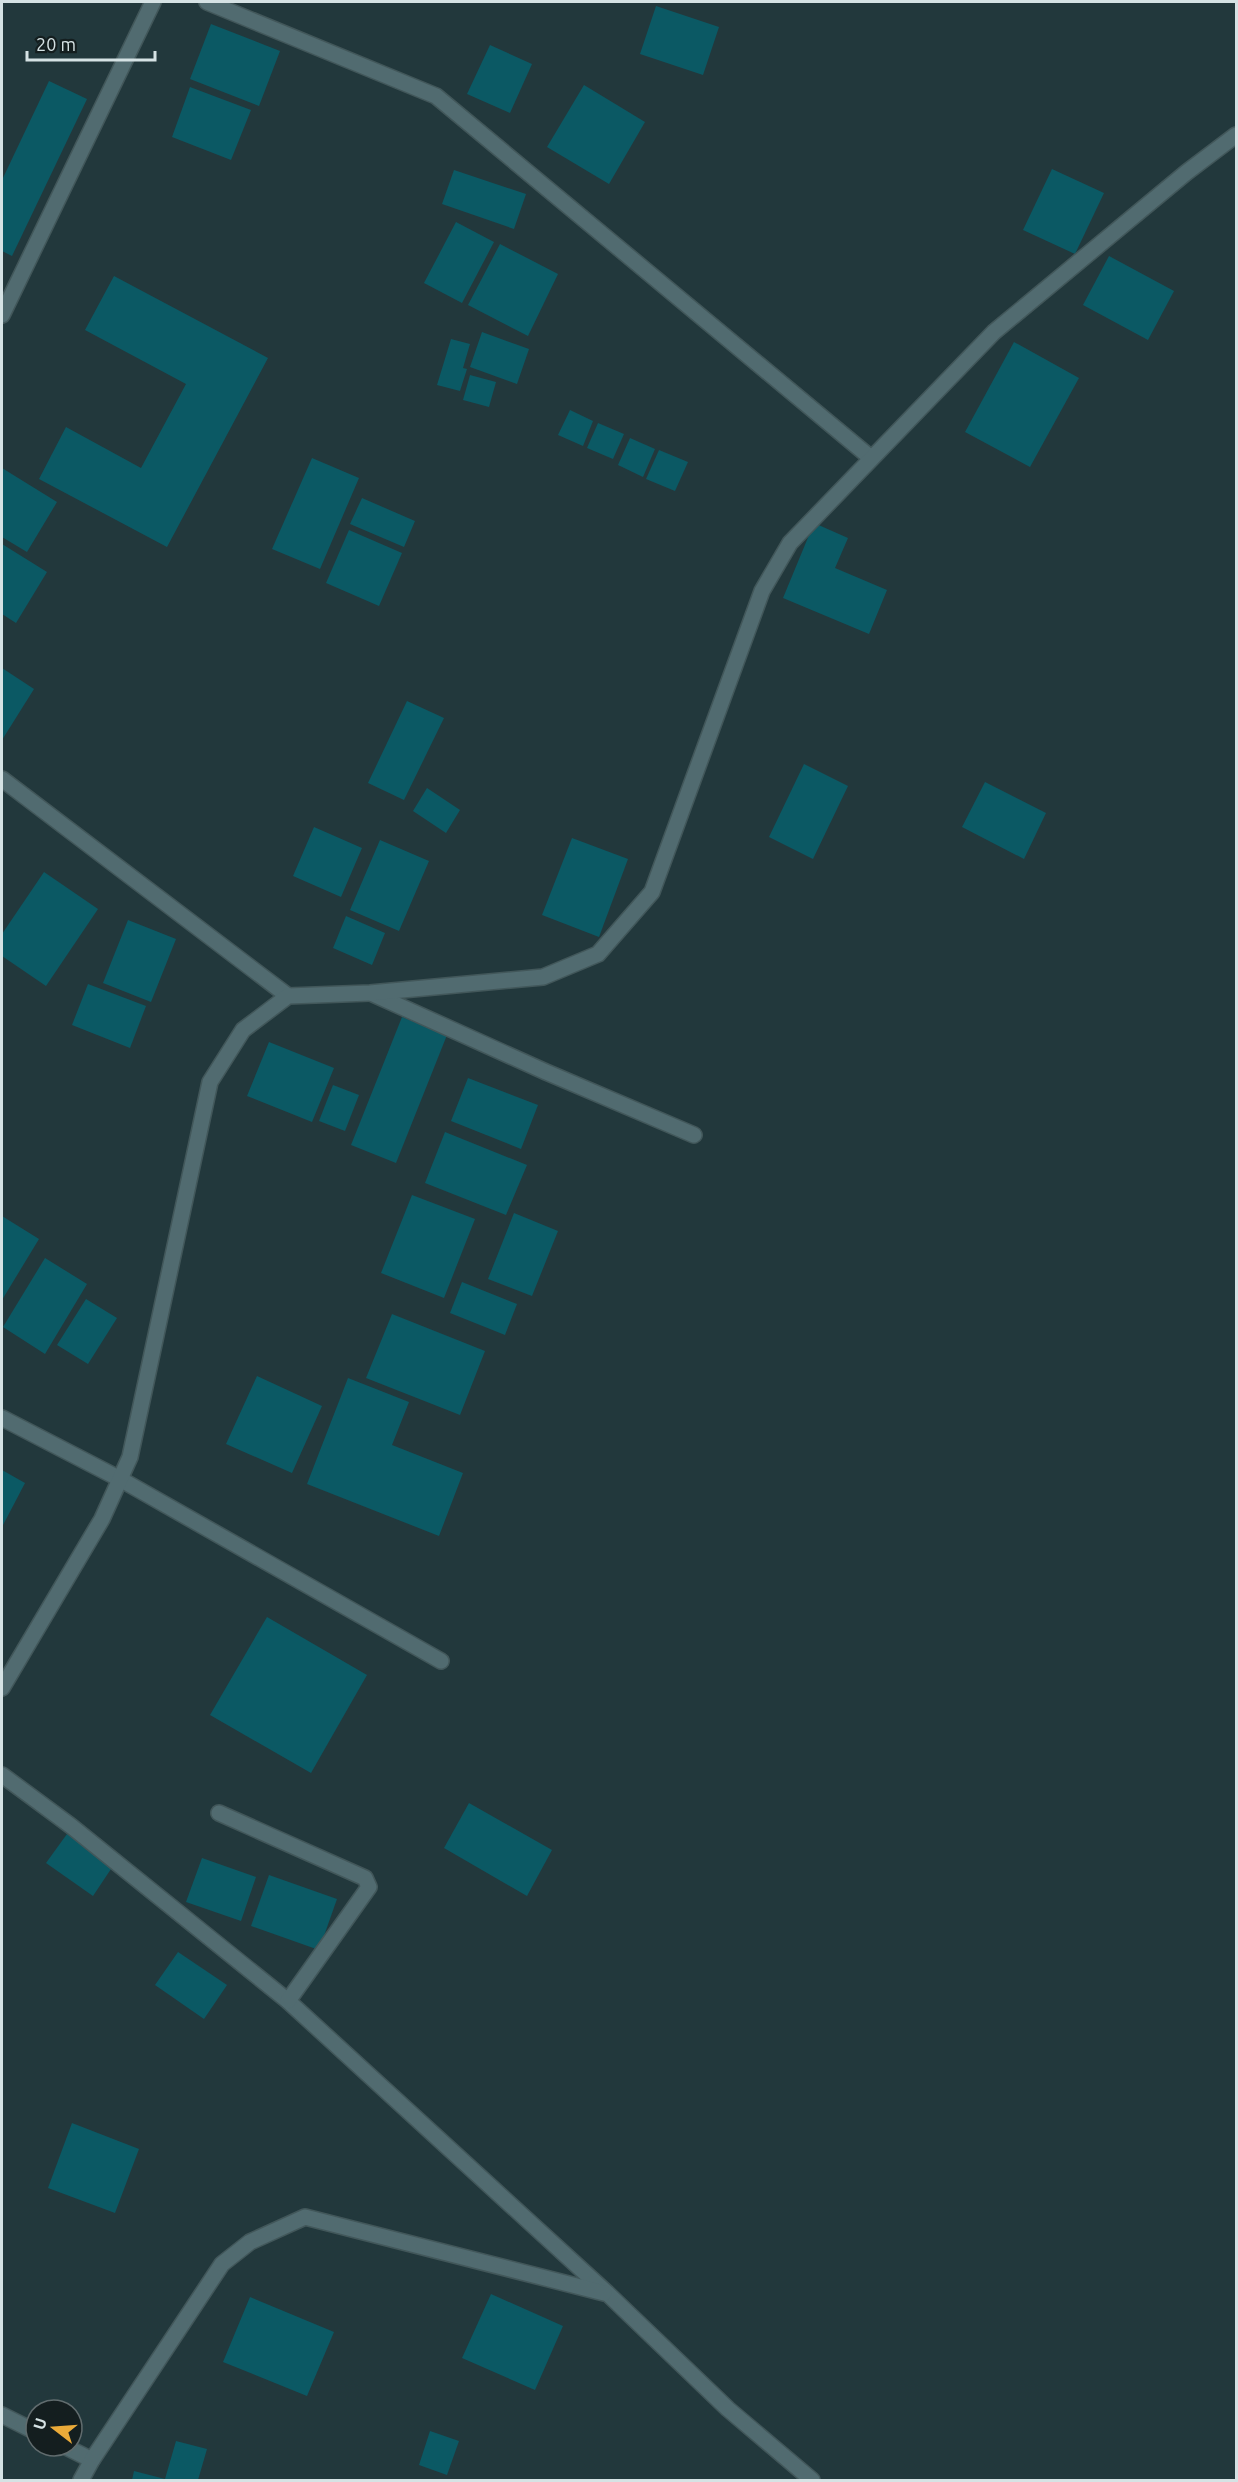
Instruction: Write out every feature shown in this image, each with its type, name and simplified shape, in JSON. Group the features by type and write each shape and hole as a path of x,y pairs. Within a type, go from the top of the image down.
{"street":[{"path":"2,315 153,2"},
{"path":"207,2 436,96 871,458"},
{"path":"2,1689 102,1519 130,1457 210,1082 243,1030 288,996 370,993 543,977 598,954 652,892 762,591 790,543 993,332 1186,172 1236,135"},
{"path":"2,779 288,996"},
{"path":"370,993 694,1135"},
{"path":"2,1418 120,1479 441,1661"},
{"path":"2,1775 71,1826 288,2001 607,2293 728,2409 812,2481"},
{"path":"219,1813 365,1878 369,1887 288,2001"},
{"path":"81,2481 92,2460 222,2264 250,2242 305,2217 607,2293"},
{"path":"2,2415 24,2426"},
{"path":"84,2456 92,2460"}],"building":[{"path":"656,6 719,27 703,75 640,54"},
{"path":"211,24 280,51 259,106 190,79"},
{"path":"490,45 532,64 510,113 467,94"},
{"path":"49,81 87,99 12,256 2,251 2,180"},
{"path":"584,85 645,122 609,184 547,147"},
{"path":"190,87 251,110 231,160 172,137"},
{"path":"1052,169 1104,193 1075,254 1023,230"},
{"path":"454,170 526,194 514,229 442,204"},
{"path":"456,222 494,242 462,303 424,283"},
{"path":"500,244 558,274 528,336 468,305"},
{"path":"1109,256 1174,291 1148,340 1083,305"},
{"path":"114,276 268,358 167,547 39,479 66,427 141,468 186,384 85,330"},
{"path":"482,332 529,349 517,384 470,367"},
{"path":"451,339 470,344 463,368 467,369 460,391 437,385"},
{"path":"1014,342 1079,378 1030,467 965,432"},
{"path":"470,375 496,382 489,407 463,400"},
{"path":"570,410 593,421 583,446 558,435"},
{"path":"598,423 624,434 613,459 587,448"},
{"path":"630,438 655,449 643,477 618,465"},
{"path":"659,450 688,462 675,491 646,479"},
{"path":"312,458 359,478 320,569 272,549"},
{"path":"2,468 57,502 27,552 2,537"},
{"path":"362,498 415,521 404,547 350,524"},
{"path":"814,523 848,538 835,568 887,590 869,634 783,598"},
{"path":"349,530 402,553 379,606 326,583"},
{"path":"2,544 47,572 16,623 2,614"},
{"path":"2,668 34,689 2,740"},
{"path":"407,701 444,718 404,800 368,783"},
{"path":"804,764 848,786 813,859 769,837"},
{"path":"985,782 1046,813 1024,859 962,827"},
{"path":"427,788 460,810 446,833 413,811"},
{"path":"314,827 362,848 341,897 293,876"},
{"path":"572,838 628,859 599,937 542,915"},
{"path":"380,840 429,861 399,931 350,910"},
{"path":"44,872 98,909 46,986 2,956 2,934"},
{"path":"346,916 385,933 372,965 333,948"},
{"path":"128,920 176,939 151,1002 103,983"},
{"path":"88,984 146,1006 130,1048 72,1025"},
{"path":"402,1017 447,1035 396,1163 351,1145"},
{"path":"269,1042 334,1068 312,1122 247,1096"},
{"path":"468,1078 538,1105 521,1149 451,1121"},
{"path":"333,1085 359,1095 345,1131 319,1121"},
{"path":"445,1132 527,1165 506,1215 425,1183"},
{"path":"412,1195 475,1219 444,1298 381,1273"},
{"path":"514,1213 558,1231 532,1296 488,1279"},
{"path":"2,1216 39,1239 2,1300"},
{"path":"45,1258 87,1284 45,1354 3,1327"},
{"path":"462,1282 517,1304 505,1335 450,1313"},
{"path":"86,1299 117,1318 88,1364 57,1345"},
{"path":"392,1314 485,1351 460,1415 366,1378"},
{"path":"257,1376 322,1406 292,1473 226,1444"},
{"path":"348,1378 409,1402 392,1445 463,1473 439,1536 307,1484"},
{"path":"2,1470 25,1483 2,1527"},
{"path":"267,1617 367,1675 311,1773 210,1715"},
{"path":"469,1803 552,1850 527,1896 444,1848"},
{"path":"67,1834 113,1866 93,1896 46,1863"},
{"path":"202,1858 256,1877 241,1921 186,1902"},
{"path":"269,1875 337,1899 319,1950 251,1926"},
{"path":"178,1952 227,1985 204,2019 155,1985"},
{"path":"72,2123 139,2149 115,2213 48,2188"},
{"path":"491,2294 563,2326 535,2390 462,2358"},
{"path":"250,2297 334,2332 307,2396 223,2362"},
{"path":"430,2431 459,2441 447,2475 419,2465"},
{"path":"176,2441 207,2449 198,2480 132,2480 134,2471 165,2479"}]}
